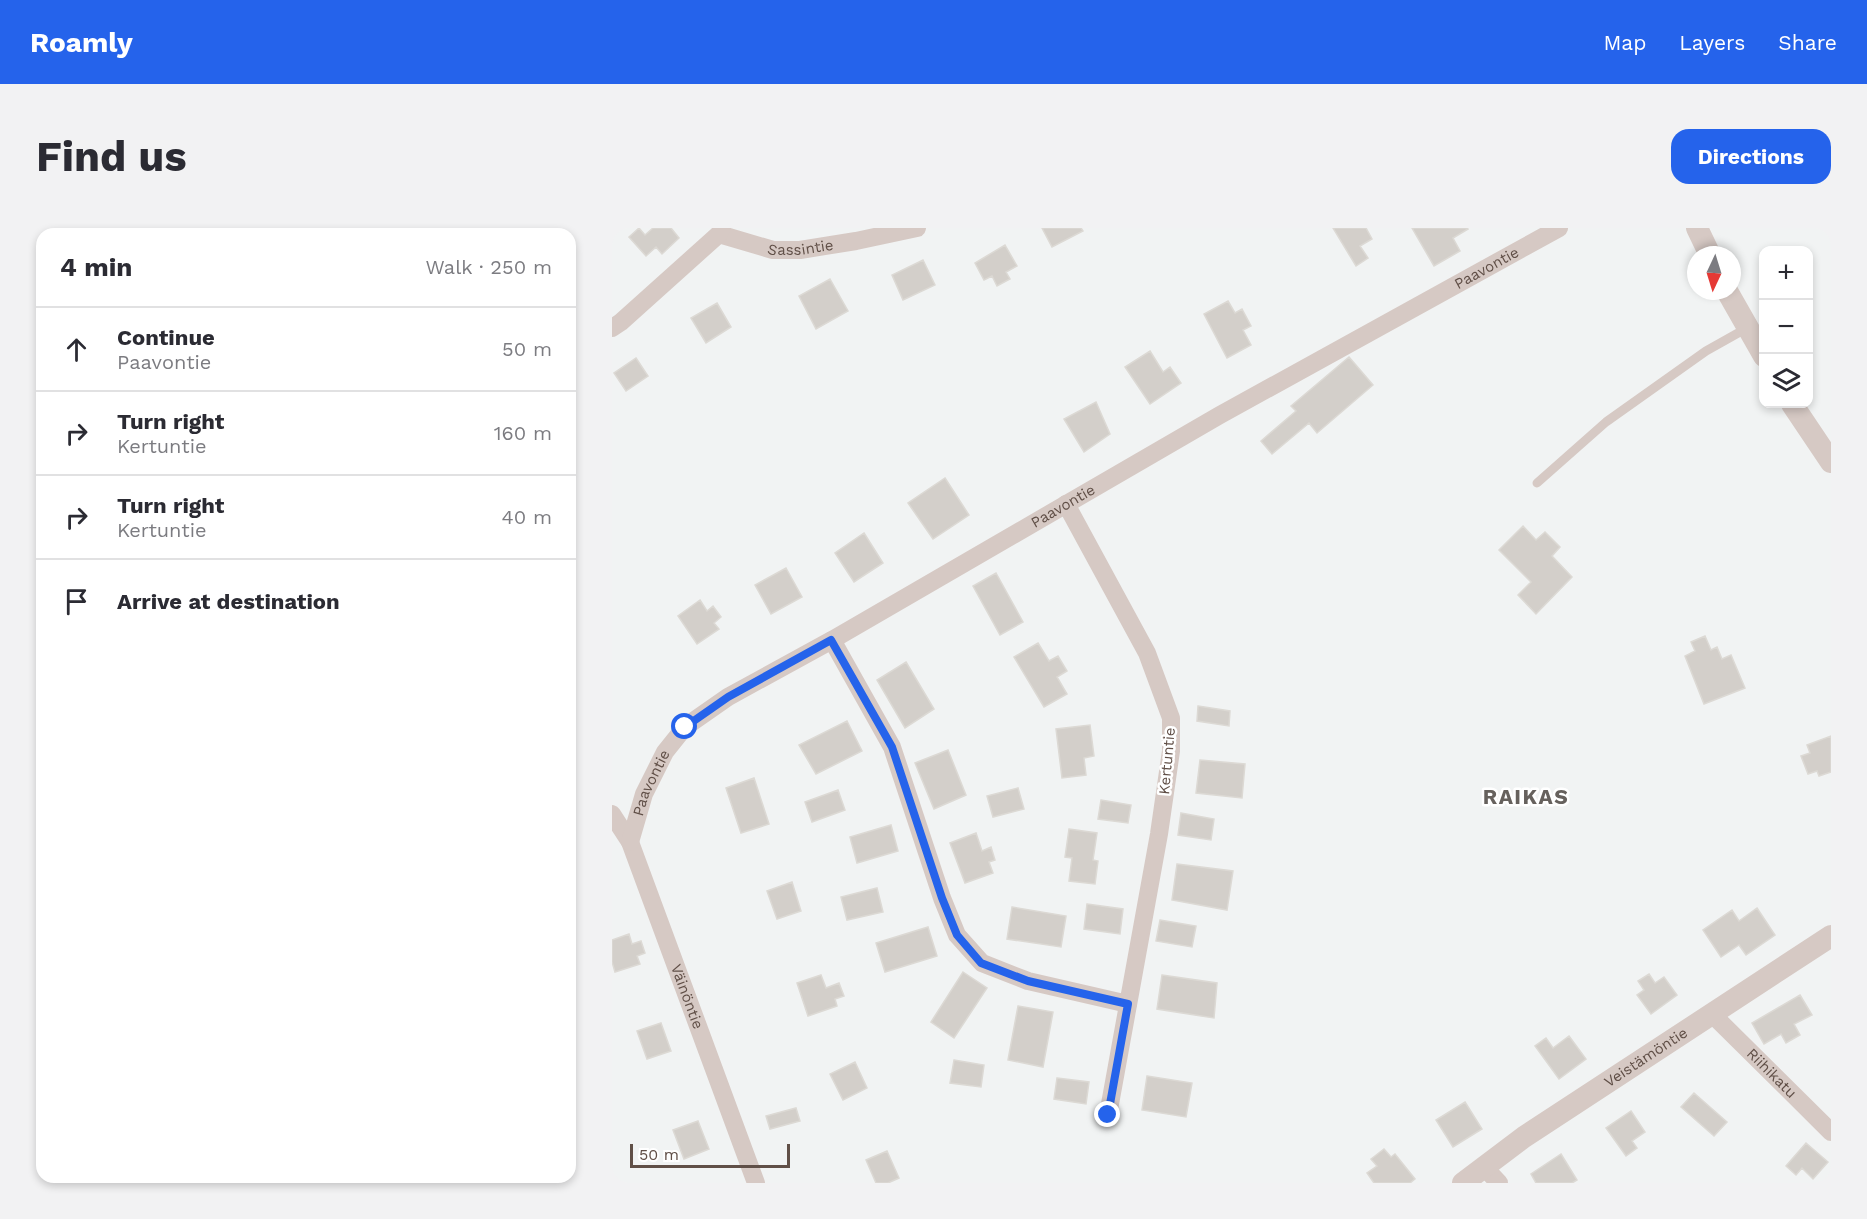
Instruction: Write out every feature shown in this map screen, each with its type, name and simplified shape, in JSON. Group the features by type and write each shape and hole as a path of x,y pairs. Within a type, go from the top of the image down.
{"street":[{"name":"Sassintie","path":"612,328 721,231 773,250 800,250 918,228"},
{"name":"Paavontie","path":"630,842 644,794 665,752 685,727 728,697 1220,415 1558,228"},
{"path":"1697,228 1706,246"},
{"path":"1732,300 1763,354"},
{"path":"1795,408 1831,462"},
{"name":"Kertuntie","path":"1066,504 1147,653 1171,718 1171,751 1159,834 1108,1115"},
{"path":"831,640 892,747 942,898 957,935 981,963 1028,981 1128,1004"},
{"name":"Väinöntie","path":"612,814 630,842 756,1183"},
{"name":"Veistämöntie","path":"1463,1183 1491,1175 1524,1137 1831,936"},
{"name":"Riihikatu","path":"1712,1014 1831,1132"}],"lane":[{"path":"1537,483 1606,423 1706,351 1747,328"}],"building":[{"path":"639,228 645,235 653,228 671,228 679,238 662,254 656,247 646,256 629,237"},
{"path":"1042,228 1081,228 1083,231 1052,247"},
{"path":"1333,228 1366,228 1372,239 1360,246 1368,258 1356,266"},
{"path":"1412,228 1468,229 1453,238 1460,251 1434,266"},
{"path":"1005,245 1017,266 1006,272 1010,279 997,286 992,276 984,280 975,263"},
{"path":"923,260 935,285 903,300 892,275"},
{"path":"830,279 848,311 816,329 799,296"},
{"path":"1228,301 1235,313 1242,309 1251,326 1243,330 1251,345 1227,358 1204,314"},
{"path":"717,303 731,327 706,343 691,318"},
{"path":"1150,351 1163,372 1170,367 1181,383 1150,404 1125,367"},
{"path":"1349,357 1373,385 1317,433 1309,423 1272,454 1261,441 1296,411 1291,406"},
{"path":"636,358 648,376 626,391 614,373"},
{"path":"1096,402 1110,434 1084,452 1064,419"},
{"path":"945,478 969,515 933,539 908,503"},
{"path":"1523,526 1536,540 1545,532 1560,547 1552,556 1572,577 1536,614 1518,595 1531,582 1499,550"},
{"path":"864,533 883,563 854,582 835,553"},
{"path":"786,568 802,597 771,614 755,585"},
{"path":"996,573 1023,622 1000,635 973,586"},
{"path":"700,600 707,611 713,606 721,617 714,623 719,629 697,644 678,616"},
{"path":"1705,636 1711,650 1717,647 1722,659 1731,655 1745,688 1704,704 1685,656 1695,651 1691,642"},
{"path":"1038,643 1049,661 1058,656 1067,671 1057,677 1067,694 1044,707 1014,657"},
{"path":"906,662 934,709 905,728 877,680"},
{"path":"1198,706 1230,711 1229,726 1197,721"},
{"path":"847,721 862,751 816,774 799,745"},
{"path":"1090,725 1094,756 1084,758 1086,775 1062,778 1056,729"},
{"path":"1831,736 1831,772 1819,776 1817,771 1808,774 1801,756 1810,753 1807,745"},
{"path":"948,750 966,795 934,809 915,763"},
{"path":"1200,760 1245,764 1242,798 1196,793"},
{"path":"754,778 769,824 741,833 726,788"},
{"path":"1018,788 1024,809 993,817 987,796"},
{"path":"838,790 845,810 812,822 805,802"},
{"path":"1101,800 1131,805 1128,823 1098,819"},
{"path":"1181,813 1214,819 1211,840 1178,835"},
{"path":"891,825 898,851 857,863 850,837"},
{"path":"1069,829 1097,833 1093,860 1098,861 1095,884 1069,881 1072,858 1065,857"},
{"path":"976,833 982,851 991,847 995,860 989,862 993,873 965,883 950,843"},
{"path":"1177,864 1233,871 1227,910 1172,900"},
{"path":"792,882 801,911 777,919 767,891"},
{"path":"877,888 883,912 847,920 841,897"},
{"path":"1087,904 1123,909 1120,934 1084,929"},
{"path":"1012,907 1066,916 1061,947 1007,939"},
{"path":"1757,908 1775,935 1746,955 1739,945 1721,957 1703,930 1732,910 1739,921"},
{"path":"1160,920 1196,926 1192,947 1156,941"},
{"path":"928,927 937,956 885,972 876,943"},
{"path":"629,934 632,944 641,941 645,953 637,956 640,964 615,972 612,962 612,940"},
{"path":"963,972 987,988 954,1038 931,1022"},
{"path":"1649,974 1655,983 1664,977 1677,995 1651,1014 1637,995 1644,990 1638,981"},
{"path":"821,975 826,988 839,983 844,996 835,999 837,1006 808,1016 797,983"},
{"path":"1162,975 1217,983 1214,1018 1157,1009"},
{"path":"1800,995 1812,1015 1794,1024 1800,1035 1786,1043 1781,1034 1764,1044 1752,1023"},
{"path":"1018,1006 1053,1012 1043,1067 1008,1060"},
{"path":"661,1023 671,1051 647,1059 637,1031"},
{"path":"1569,1036 1586,1059 1559,1079 1535,1046 1546,1038 1553,1048"},
{"path":"954,1060 984,1065 981,1087 950,1083"},
{"path":"855,1062 867,1088 843,1100 830,1074"},
{"path":"1147,1076 1192,1083 1186,1117 1142,1110"},
{"path":"1057,1078 1089,1082 1086,1104 1054,1099"},
{"path":"1694,1093 1727,1122 1714,1136 1681,1107"},
{"path":"1465,1102 1482,1129 1453,1147 1436,1120"},
{"path":"796,1108 800,1121 770,1129 766,1116"},
{"path":"1631,1111 1645,1132 1632,1141 1637,1148 1626,1156 1606,1128"},
{"path":"698,1121 709,1149 684,1159 673,1130"},
{"path":"1806,1143 1828,1162 1813,1179 1802,1168 1796,1175 1786,1166"},
{"path":"1384,1149 1391,1157 1395,1154 1415,1179 1410,1183 1374,1183 1367,1173 1377,1166 1371,1159"},
{"path":"887,1151 899,1178 888,1183 876,1183 866,1160"},
{"path":"1561,1154 1577,1180 1572,1183 1536,1183 1531,1174"}],"district":[{"name":"RAIKAS","path":"1526,796"}],"route":[{"path":"685,727 728,697 831,640 892,747 942,898 957,935 981,963 1028,981 1128,1004 1108,1115"}]}
